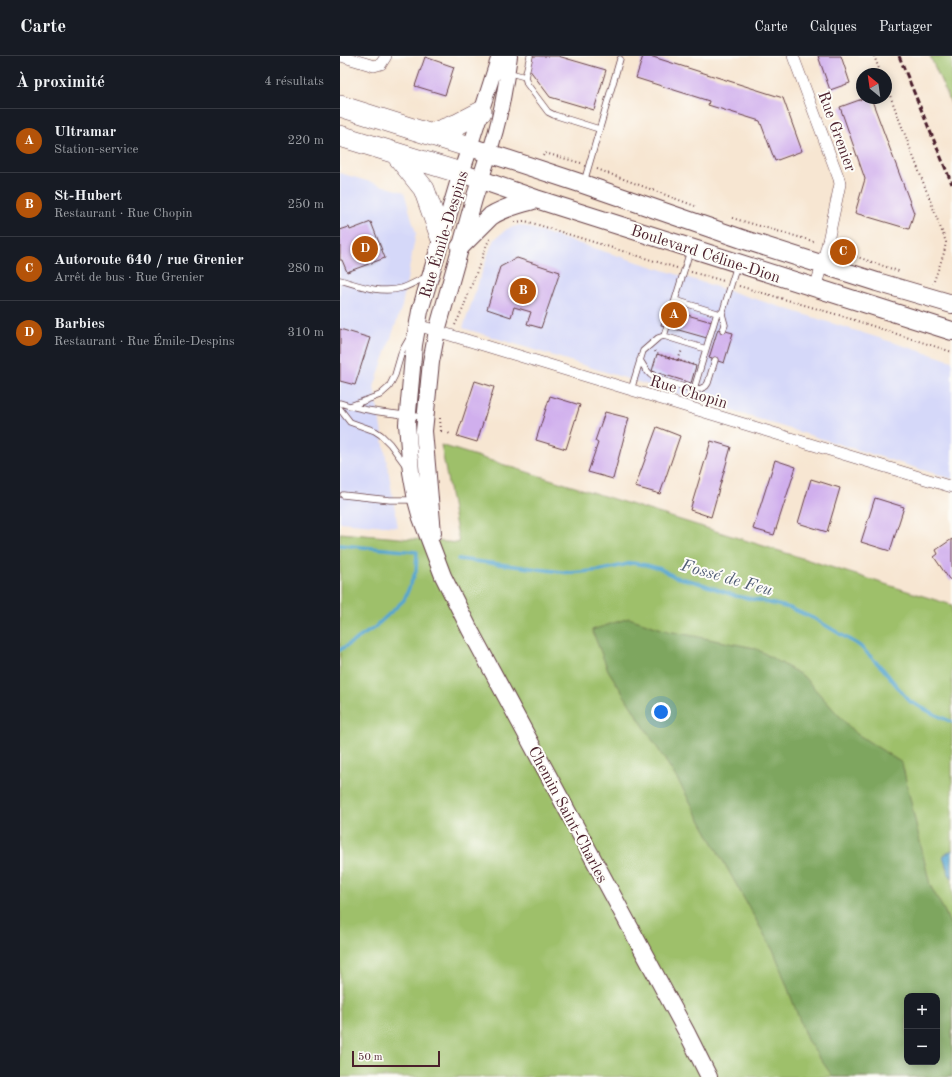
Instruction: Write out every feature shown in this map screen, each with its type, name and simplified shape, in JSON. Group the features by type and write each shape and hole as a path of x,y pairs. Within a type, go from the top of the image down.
{"highway":[{"path":"340,106 480,150"},
{"path":"431,134 458,124 481,112"},
{"path":"340,136 461,173"},
{"path":"396,154 424,189 441,237"}],"main road":[{"name":"Rue Émile-Despins","path":"407,415 417,325 430,275 461,173 480,150"},
{"name":"Rue Émile-Despins","path":"425,416 431,362 437,331 480,180 480,150"},
{"name":"Boulevard Céline-Dion","path":"480,150 745,240 952,304"},
{"name":"Boulevard Céline-Dion","path":"461,173 536,199 952,331"},
{"path":"460,247 495,213 536,199"},
{"name":"Chemin Saint-Charles","path":"407,415 411,472 423,500 433,532 434,550 449,587 470,630 680,1019 709,1077"},
{"name":"Chemin Saint-Charles","path":"423,500 425,416"}],"street":[{"path":"341,56 371,66 378,66 386,56"},
{"name":"Rue Émile-Despins","path":"480,150 481,112 499,56"},
{"name":"Rue Émile-Despins","path":"480,150 496,132 510,56"},
{"name":"Rue Grenier","path":"793,56 839,179 840,189 827,246 815,288"},
{"name":"Rue Chopin","path":"417,325 952,487"}],"lane":[{"path":"530,56 525,77 527,84 548,112 599,129"},
{"path":"583,184 620,59"},
{"path":"507,72 525,77"},
{"path":"664,336 691,248"},
{"path":"694,389 706,349 738,263"},
{"path":"340,280 371,289 386,290 404,287 430,275"},
{"path":"675,300 720,314 725,325 723,330"},
{"path":"350,406 380,395 389,387 395,375 402,351 417,325"},
{"path":"631,391 643,351 658,338 664,336 706,349"},
{"path":"640,360 651,376 694,389 700,389 706,386 715,360"},
{"path":"340,403 376,412 425,416"},
{"path":"340,409 350,422 381,435 411,472"},
{"path":"343,495 377,499 423,500"}],"path":[{"path":"874,56 879,68"},
{"path":"892,101 946,242 944,253 933,284"},
{"path":"543,156 545,152 588,166 696,206"},
{"path":"726,217 827,246 903,273"},
{"path":"455,323 459,319 487,244 492,236"},
{"path":"657,354 696,366"},
{"path":"442,431 451,435"}],"shaded area":[{"path":"340,173 404,192 416,233 402,306 374,387 398,527 340,522"},
{"path":"520,225 952,361 952,479 463,328 491,246 496,238 507,229"}],"green space":[{"path":"930,56 952,56 952,106"},
{"path":"441,445 952,605 952,1077 340,1077 340,533 459,543"},
{"path":"629,618 668,631 755,648 803,676 854,732 902,763 930,885 945,912 952,929 952,1077 833,1077 807,1040 775,954 679,782 608,670 592,630"}],"water":[{"path":"952,850 952,878 949,874 943,856"}],"building":[{"path":"533,56 558,56 606,70 594,110 550,97 529,69"},
{"path":"643,56 650,56 783,98 802,151 775,161 760,121 708,105 709,101 636,78"},
{"path":"818,56 841,56 850,83 830,90"},
{"path":"425,57 454,67 445,95 415,86"},
{"path":"856,101 856,104 873,104 914,213 909,229 855,213 865,179 840,107"},
{"path":"371,222 385,258 347,272 342,260 340,260 340,230 349,227 350,230"},
{"path":"517,258 560,272 541,328 527,324 531,312 514,307 511,317 487,309 500,267"},
{"path":"666,309 712,322 707,338 661,325"},
{"path":"340,329 370,338 355,385 340,381"},
{"path":"718,329 733,333 724,363 709,358"},
{"path":"657,354 696,366 691,383 652,371"},
{"path":"475,381 494,387 477,442 457,436"},
{"path":"550,396 580,405 566,449 536,440"},
{"path":"605,412 629,418 613,479 588,472 598,443 595,441"},
{"path":"657,427 680,436 660,494 635,487"},
{"path":"711,441 731,447 711,517 690,510"},
{"path":"775,460 796,467 774,535 753,529"},
{"path":"811,479 840,488 827,532 798,523"},
{"path":"875,498 904,507 890,551 861,542"},
{"path":"952,539 952,580 949,579 934,557 938,554 936,550"}],"waterway":[{"path":"340,545 417,552 416,571 404,600 374,628 340,650"},
{"name":"Fossé de Feu","path":"458,559 570,573 602,570 632,563 646,565 661,569 675,577 696,582 736,596 790,608 815,619 860,646 883,669 909,701 952,722"}],"railway":[{"path":"899,56 952,184"}],"place":[{"name":"Barbies","path":"365,249"},
{"name":"Autoroute 640 / rue Grenier","path":"843,252"},
{"name":"St-Hubert","path":"523,291"},
{"name":"Ultramar","path":"674,315"}]}
